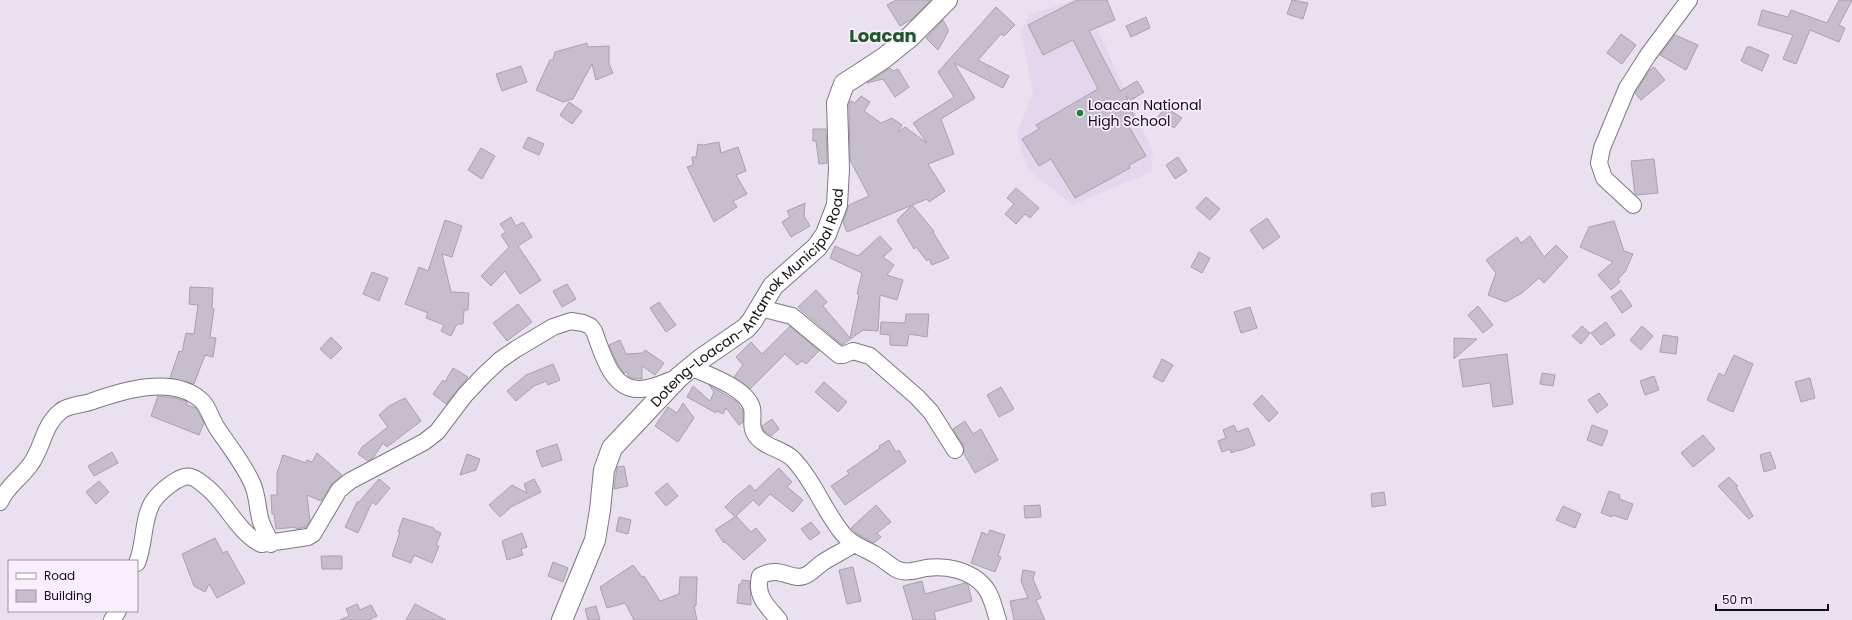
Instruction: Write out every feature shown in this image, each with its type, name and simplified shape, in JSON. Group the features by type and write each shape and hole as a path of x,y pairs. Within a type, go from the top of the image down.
{"street":[{"name":"Doteng-Loacan-Antamok Municipal Road","path":"562,620 595,540 604,470 612,448 685,372 746,328 752,321 773,286 817,248 826,234 838,205 839,170 837,104 844,84 884,58 905,41 947,0"},
{"path":"1633,204 1604,178 1599,163 1602,148 1627,88 1648,55 1689,0"},
{"path":"760,308 792,316 839,356 843,356 853,351 870,356 917,397 931,412 955,450"},
{"path":"138,560 148,514 152,504 158,495 166,488 179,478 185,477 191,477 210,489 227,507 247,535 261,544 271,544 308,537 313,534 339,490 350,481 424,442 437,432 466,395 500,360 553,327 571,321 590,326 594,331 614,376 624,386 638,390 685,372 727,384 741,392 748,399 753,414 751,424 757,437 792,458 812,484 844,535 854,544 873,554 897,570 905,572 928,568 950,567 966,574 985,587 998,620"},
{"path":"0,502 3,494 12,483 30,466 37,454 46,429 62,410 140,387 177,389 193,394 204,403 226,442 244,468 253,485 261,522 271,544"},
{"path":"779,620 761,599 758,587 760,576 767,572 783,572 796,577 805,576 821,564 854,544"}],"shaded area":[{"name":"Loacan National High School","path":"1075,0 1101,37 1153,152 1151,172 1073,205 1027,169 1017,134 1033,91 1021,32 1029,15"}],"building":[{"path":"896,0 931,0 912,19 900,26 887,5"},
{"path":"1077,0 1107,0 1115,20 1089,31 1120,91 1137,81 1144,92 1131,100 1126,96 1136,122 1128,125 1146,156 1129,165 1130,168 1075,198 1051,159 1039,166 1022,139 1039,129 1036,125 1098,89 1073,40 1043,55 1028,25"},
{"path":"1292,0 1308,3 1303,19 1287,14"},
{"path":"1839,0 1852,0 1839,25 1845,28 1839,42 1810,30 1796,64 1783,59 1793,35 1758,25 1762,10 1788,17 1791,10 1827,23"},
{"path":"996,7 1015,25 1004,36 1001,34 978,60 1009,76 1003,88 954,63 975,98 941,119 954,154 928,164 945,191 929,202 927,199 847,232 843,222 849,205 869,196 850,160 850,101 855,103 861,96 870,102 864,111 881,123 892,118 902,125 898,132 905,127 927,143 913,123 954,97 938,72"},
{"path":"1146,17 1150,28 1131,37 1126,26"},
{"path":"943,20 948,32 938,50 926,38"},
{"path":"1621,34 1636,45 1622,64 1607,53"},
{"path":"1675,35 1698,45 1686,70 1660,55"},
{"path":"587,43 588,47 609,46 609,64 613,73 596,80 592,64 573,99 563,102 536,90 550,60 553,60 555,52"},
{"path":"1747,47 1751,47 1769,55 1762,71 1741,61"},
{"path":"521,66 527,82 502,91 496,74"},
{"path":"1654,67 1665,80 1641,100 1635,93 1649,71"},
{"path":"890,68 893,71 898,69 909,87 895,97 883,79 867,83"},
{"path":"569,102 582,111 572,124 560,115"},
{"path":"1165,107 1182,118 1174,128 1158,117"},
{"path":"813,129 826,129 827,163 819,164 816,141 813,141"},
{"path":"528,137 544,144 539,155 523,148"},
{"path":"719,142 721,153 738,147 746,171 736,175 747,194 733,201 737,207 714,222 687,167 693,165 692,157 696,157 698,144 703,145"},
{"path":"481,148 495,156 482,179 468,170"},
{"path":"1178,157 1187,171 1175,179 1166,165"},
{"path":"1654,159 1658,193 1635,194 1631,161"},
{"path":"1016,188 1039,208 1030,218 1025,214 1016,224 1005,214 1014,204 1007,198"},
{"path":"1206,197 1220,209 1210,220 1196,208"},
{"path":"805,203 804,216 810,226 791,237 782,222 790,217 787,211"},
{"path":"912,205 934,231 933,232 949,258 932,265 929,259 927,261 916,247 914,249 897,220"},
{"path":"511,217 516,226 523,222 532,237 518,246 541,280 520,294 505,271 491,286 481,276 509,247 501,235 506,232 500,224"},
{"path":"1267,218 1280,237 1263,249 1250,230"},
{"path":"445,220 462,226 452,257 442,254 451,292 469,293 468,310 464,310 463,324 457,324 451,336 441,331 444,325 426,318 428,313 405,304 419,267 428,271"},
{"path":"1614,221 1624,251 1633,254 1625,272 1618,279 1620,282 1611,290 1598,275 1613,262 1580,247 1589,227"},
{"path":"880,236 892,249 883,257 894,265 887,275 903,280 897,300 880,295 878,331 863,330 842,345 798,307 816,290 827,302 823,306 850,338 862,273 830,258 835,246 858,256"},
{"path":"1530,236 1544,257 1556,245 1568,257 1544,283 1539,278 1522,293 1506,302 1488,295 1496,273 1486,260 1517,237 1521,243"},
{"path":"1199,252 1210,258 1202,273 1191,267"},
{"path":"372,272 388,278 379,301 363,294"},
{"path":"567,284 576,299 562,307 553,291"},
{"path":"190,287 213,288 212,309 214,309 210,337 216,338 213,357 205,355 194,384 170,378 179,351 182,352 186,333 194,334 198,305 189,304"},
{"path":"1621,290 1632,306 1622,313 1611,297"},
{"path":"659,302 676,325 666,332 650,308"},
{"path":"518,304 532,322 507,341 493,323"},
{"path":"1478,306 1493,325 1483,333 1468,315"},
{"path":"1250,307 1257,328 1241,333 1234,312"},
{"path":"906,314 929,314 927,337 909,334 907,346 890,345 890,335 880,334 881,322 905,323"},
{"path":"1606,322 1615,335 1601,345 1591,333"},
{"path":"790,326 819,351 806,364 802,361 797,365 785,354 750,389 734,377 743,365 736,357 751,342 762,354"},
{"path":"1582,326 1590,333 1581,344 1572,336"},
{"path":"1642,326 1653,336 1641,350 1630,340"},
{"path":"1663,335 1678,337 1676,354 1660,352"},
{"path":"331,337 342,348 331,359 320,349"},
{"path":"1454,338 1477,339 1454,359"},
{"path":"620,340 626,354 643,353 645,350 664,363 655,375 642,366 642,379 628,376 628,372 624,373 617,363 609,345"},
{"path":"1507,354 1513,404 1493,407 1490,383 1463,387 1459,360"},
{"path":"1734,355 1753,364 1733,412 1707,400 1719,373 1724,376"},
{"path":"1162,359 1173,365 1163,382 1153,377"},
{"path":"553,364 560,380 548,385 546,381 534,386 516,401 507,391 526,375"},
{"path":"453,368 468,377 446,404 433,394 443,380 445,382"},
{"path":"1542,373 1555,375 1553,386 1540,384"},
{"path":"1654,376 1659,390 1645,395 1640,381"},
{"path":"1810,378 1815,398 1801,402 1795,382"},
{"path":"824,382 847,402 838,412 815,392"},
{"path":"709,385 736,401 743,411 743,422 739,425 726,408 723,414 717,411 716,413 687,397 693,386 710,401 714,392"},
{"path":"1001,387 1014,409 999,417 987,395"},
{"path":"1599,393 1608,405 1597,413 1588,400"},
{"path":"1262,395 1278,413 1269,422 1253,404"},
{"path":"158,396 186,401 187,405 196,408 204,423 199,435 151,416"},
{"path":"405,398 421,421 387,447 383,443 373,458 368,461 358,454 362,447 388,427 379,415 389,406"},
{"path":"683,403 694,418 678,442 655,426 668,407 677,413"},
{"path":"772,419 779,429 771,436 764,431 762,426"},
{"path":"965,421 973,434 981,429 998,460 975,473 964,454 963,445 953,429"},
{"path":"1234,425 1237,432 1248,428 1255,445 1231,453 1230,449 1222,452 1218,441 1226,438 1223,430"},
{"path":"1592,425 1608,431 1602,446 1587,440"},
{"path":"1703,435 1715,449 1693,467 1681,453"},
{"path":"889,440 896,452 899,450 906,462 845,505 831,486 849,474 847,471"},
{"path":"557,444 562,460 542,467 536,451"},
{"path":"112,452 118,463 94,476 88,466"},
{"path":"1770,452 1776,468 1764,472 1760,455"},
{"path":"317,453 342,475 331,485 321,501 307,495 310,521 306,527 296,529 296,527 276,529 274,514 272,514 271,495 277,495 277,473 283,455 306,463 307,460 312,462"},
{"path":"467,454 480,459 476,470 460,475"},
{"path":"624,466 628,486 614,489 617,467"},
{"path":"779,468 792,482 787,487 803,500 793,512 770,494 759,506 753,500 736,516 751,532 756,528 766,540 744,560 725,542 724,543 715,530 735,517 725,507 734,498 750,485 755,491"},
{"path":"1729,477 1738,486 1736,487 1753,516 1749,519 1718,486"},
{"path":"379,479 390,488 376,505 372,502 358,533 345,527 357,502 359,502"},
{"path":"534,479 541,492 511,507 500,517 489,505 512,485 527,493 524,484"},
{"path":"99,481 109,492 96,504 86,492"},
{"path":"667,483 678,496 666,506 655,493"},
{"path":"1609,491 1620,495 1619,499 1633,504 1627,520 1601,513"},
{"path":"1384,492 1386,505 1372,507 1371,494"},
{"path":"876,505 891,522 877,533 881,537 874,543 859,535 851,528"},
{"path":"1040,505 1041,517 1025,518 1024,506"},
{"path":"1563,506 1581,514 1575,528 1556,520"},
{"path":"619,517 631,520 628,534 616,531"},
{"path":"403,518 434,528 434,530 441,533 436,545 439,546 432,563 414,555 411,563 392,556"},
{"path":"811,522 820,533 810,540 801,529"},
{"path":"990,530 1005,535 998,556 1001,557 995,572 971,563 982,532 988,535"},
{"path":"522,533 527,547 521,549 523,555 507,560 502,541"},
{"path":"215,538 223,553 227,551 245,583 217,598 209,584 205,592 194,586 182,554"},
{"path":"321,556 342,556 342,569 322,569"},
{"path":"553,562 568,568 563,582 548,576"},
{"path":"633,565 642,577 644,576 660,601 679,594 680,577 697,577 696,606 694,606 697,620 634,620 625,603 607,608 600,587"},
{"path":"853,567 861,601 847,604 839,570"},
{"path":"1023,570 1035,572 1033,579 1041,598 1036,600 1045,620 1014,620 1010,601 1028,598 1021,581"},
{"path":"742,580 750,581 751,605 737,603 739,584 741,584"},
{"path":"922,581 925,594 965,583 968,585 972,601 934,612 936,620 913,620 903,586"},
{"path":"357,604 360,610 371,605 377,616 369,620 340,620 349,616 346,609"},
{"path":"415,604 446,620 406,620"},
{"path":"596,606 600,620 588,620 585,609"}],"place":[{"name":"Loacan National High School","path":"1080,113"}],"district":[{"name":"Loacan","path":"883,36"}]}
